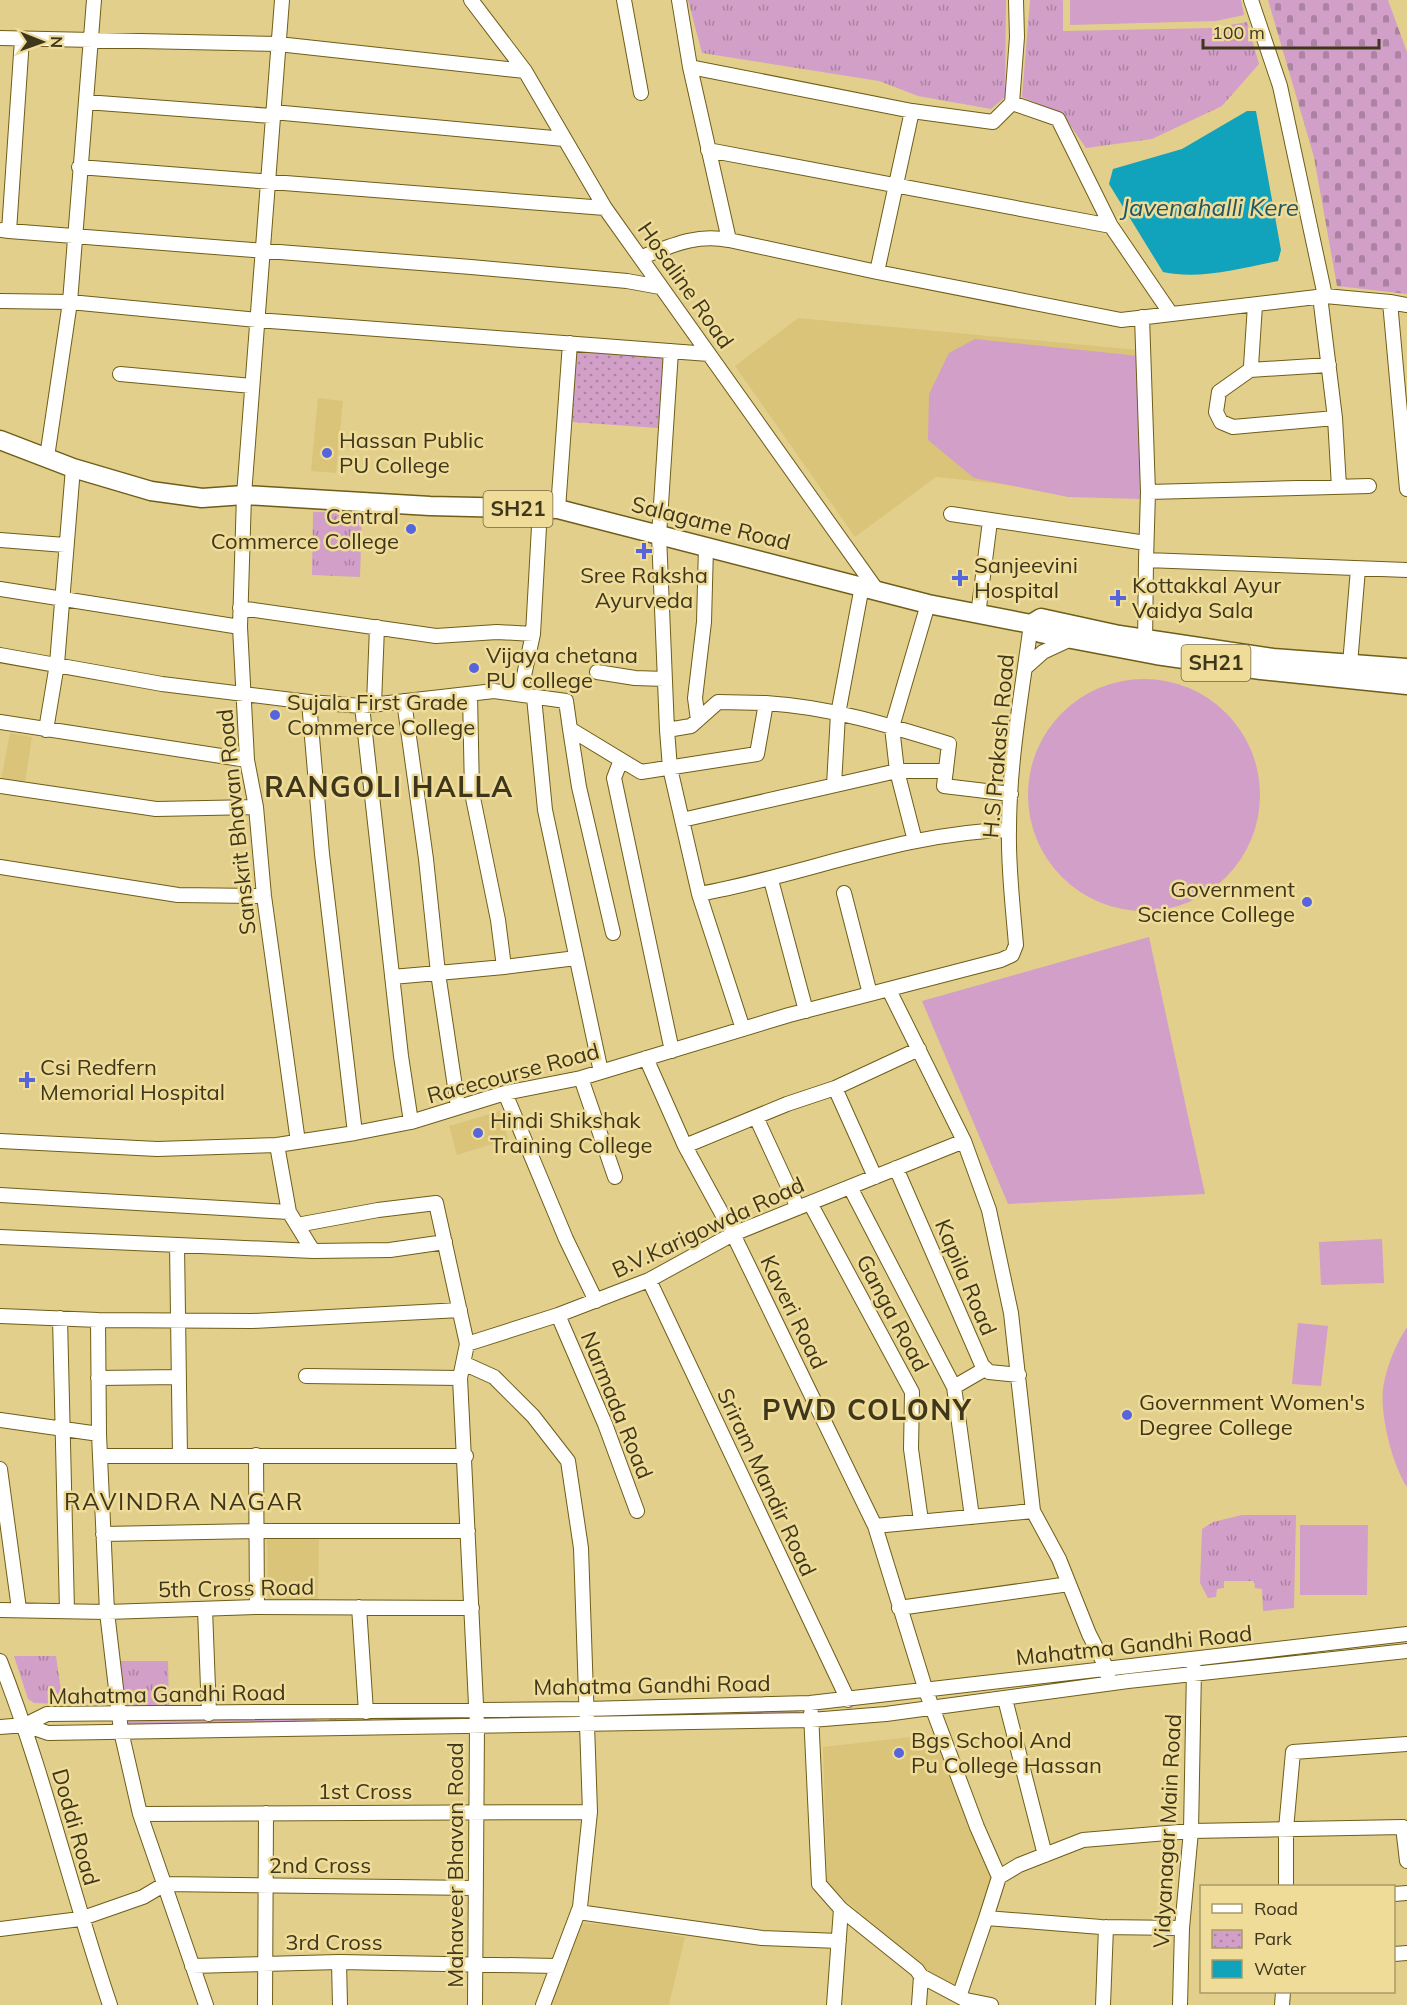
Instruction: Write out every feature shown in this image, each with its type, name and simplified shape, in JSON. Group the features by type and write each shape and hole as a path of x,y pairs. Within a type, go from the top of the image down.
{"main road":[{"name":"Salagame Road","path":"0,440 73,468 151,491 202,498 244,495 549,509 928,604 1031,624 1040,633 1071,639 1145,645 1261,670 1407,685"},
{"path":"1031,624 1041,618 1119,635 1145,645 1407,668"}],"street":[{"path":"47,458 70,302 94,0"},
{"name":"Sanskrit Bhavan Road","path":"282,0 244,495 240,627 247,760 256,807 264,896 298,1142"},
{"name":"Hosaline Road","path":"471,0 525,71 605,208 642,257 660,287 709,354 869,588"},
{"path":"624,0 641,93"},
{"path":"679,0 690,67 729,240"},
{"path":"690,67 912,111 993,123 1012,103 1017,37 1016,0"},
{"path":"1251,0 1280,86 1323,296 1339,487"},
{"path":"0,38 278,44 525,71"},
{"path":"22,39 5,230 168,245 263,249 627,281 660,287"},
{"path":"86,102 273,114 564,139"},
{"path":"1012,103 1058,119 1111,226 1171,314"},
{"path":"877,272 912,111"},
{"path":"708,150 1111,226"},
{"path":"80,168 605,208"},
{"path":"642,257 685,241 708,236 1120,320 1255,306 1323,296 1407,305"},
{"path":"0,301 70,302 257,320 709,354"},
{"path":"1390,302 1407,489"},
{"path":"1250,370 1255,306"},
{"path":"1142,317 1148,492 1145,645"},
{"path":"570,343 527,696 545,810 601,1072"},
{"path":"671,351 659,535 670,768 699,894 743,1029"},
{"path":"1329,365 1250,370 1219,392 1216,412 1226,426 1335,418"},
{"path":"120,374 252,386"},
{"path":"46,730 56,665 73,468"},
{"path":"1148,492 1369,486"},
{"path":"951,514 1146,543"},
{"path":"978,615 990,521"},
{"path":"0,540 65,545"},
{"path":"698,720 695,698 704,622 705,547"},
{"path":"1146,560 1407,570"},
{"path":"1350,664 1358,569"},
{"path":"834,785 838,714 869,588"},
{"path":"0,590 240,627"},
{"path":"915,841 897,771 892,727 928,604"},
{"path":"240,608 436,636 497,632 533,634"},
{"name":"H.S Prakash Road","path":"1016,945 1009,830 1011,794 1031,624"},
{"path":"377,627 368,705 392,977 411,1122"},
{"path":"1025,668 1043,652 1071,639"},
{"path":"0,655 162,684 309,702 368,705 494,691 566,701 579,787 613,933"},
{"path":"597,672 635,678 665,679"},
{"path":"470,694 472,793 498,920 504,967"},
{"path":"404,701 426,859 438,973 458,1107"},
{"path":"667,730 691,726 722,701 812,706 949,744 944,786 1011,794"},
{"path":"309,702 322,854 355,1133"},
{"path":"570,729 641,772 757,754 766,703"},
{"path":"0,722 247,760"},
{"path":"621,760 615,778 672,1051"},
{"path":"682,820 897,771 946,771"},
{"path":"0,786 156,809 256,807"},
{"path":"699,894 771,880 915,841 966,831 1009,830"},
{"path":"0,867 178,895 264,896"},
{"path":"771,880 806,1011"},
{"path":"844,893 870,994"},
{"name":"Racecourse Road","path":"0,1142 157,1149 277,1145 355,1133 411,1122 505,1093 580,1078 806,1011 1001,960 1012,955 1016,945"},
{"path":"392,977 576,958"},
{"path":"889,990 964,1141 989,1210 1011,1313 1033,1511 1059,1559 1089,1634 1107,1669 1109,1686"},
{"path":"685,1146 756,1116 835,1088 919,1049"},
{"name":"Kaveri Road","path":"646,1058 685,1146 733,1234 875,1526 926,1691 977,1827 999,1877"},
{"path":"580,1078 615,1178"},
{"path":"835,1088 875,1177"},
{"path":"505,1093 566,1239 596,1300"},
{"name":"Ganga Road","path":"756,1116 804,1206 912,1392 911,1449 921,1521"},
{"name":"B.V.Karigowda Road","path":"467,1344 558,1315 649,1280 733,1234 964,1141"},
{"path":"277,1145 289,1212 313,1251"},
{"name":"Kapila Road","path":"896,1168 985,1369 1019,1375"},
{"path":"850,1187 954,1387 972,1516"},
{"path":"0,1195 289,1212"},
{"path":"297,1225 378,1209 436,1203 467,1344"},
{"path":"0,1237 313,1251 390,1250 445,1242"},
{"path":"177,1245 180,1456"},
{"name":"Sriram Mandir Road","path":"649,1280 848,1700"},
{"path":"0,1316 98,1320 252,1321 460,1310"},
{"name":"Narmada Road","path":"558,1315 605,1424 637,1511"},
{"path":"60,1318 67,1611"},
{"path":"98,1320 99,1434 107,1612 120,1731 140,1814 206,2005"},
{"name":"Mahaveer Bhavan Road","path":"467,1344 460,1378 466,1456 477,1709 476,2005"},
{"path":"464,1363 494,1377 533,1416 568,1461 581,1548 590,1812 578,1912 556,1965 543,2005"},
{"path":"954,1387 985,1369"},
{"path":"306,1376 460,1378"},
{"path":"98,1377 179,1377"},
{"path":"0,1420 64,1431 99,1434"},
{"path":"256,1455 257,1607"},
{"path":"100,1456 466,1456"},
{"path":"0,1470 19,1609"},
{"path":"875,1526 1033,1511"},
{"path":"103,1534 468,1531"},
{"path":"899,1608 1069,1584"},
{"path":"359,1606 366,1712"},
{"name":"5th Cross Road","path":"0,1610 107,1612 359,1606 472,1608"},
{"path":"205,1609 209,1714"},
{"name":"Mahatma Gandhi Road","path":"25,1725 47,1714 586,1709 810,1703 1407,1634"},
{"name":"Mahatma Gandhi Road","path":"25,1725 48,1733 812,1720 1407,1650"},
{"name":"Vidyanagar Main Road","path":"1180,2005 1182,1928 1191,1831 1196,1674 1192,1660"},
{"name":"Doddi Road","path":"0,1661 25,1725 80,1919 110,2005"},
{"path":"1005,1699 1045,1855"},
{"path":"810,1703 819,1884 841,1909 921,1976 960,1994 966,2000 992,2005"},
{"path":"321,1728 322,1712"},
{"path":"0,1726 25,1725"},
{"path":"1286,1885 1287,1829 1293,1752 1407,1744"},
{"path":"265,2005 263,1964 266,1812"},
{"name":"1st Cross","path":"140,1814 590,1812"},
{"path":"960,1994 999,1877 1083,1840 1191,1831 1405,1827 1407,1861"},
{"path":"0,1929 80,1919 143,1897 165,1884"},
{"name":"2nd Cross","path":"165,1884 476,1888"},
{"path":"831,2004 841,1909"},
{"path":"578,1912 762,1938 839,1941"},
{"path":"986,1918 1106,1927 1182,1928"},
{"path":"1103,2005 1106,1927"},
{"path":"339,1962 340,2005"},
{"name":"3rd Cross","path":"192,1966 339,1962 556,1965"},
{"path":"919,2005 921,1976"}],"shaded area":[{"path":"798,318 1139,350 1142,499 936,477 855,537 735,366"},
{"path":"318,398 343,401 336,473 311,471"},
{"path":"10,733 32,737 24,789 0,785"},
{"name":"Hindi Shikshak Training College","path":"500,1111 508,1139 457,1155 449,1126"},
{"path":"267,1534 319,1535 318,1600 268,1600"},
{"path":"938,1734 993,1880 957,1987 925,1973 827,1883 823,1747"},
{"path":"579,1923 612,1925 685,1937 669,2005 550,2005"}],"green space":[{"path":"688,0 1006,0 1005,97 991,109 918,96 879,81 702,53"},
{"path":"1030,0 1063,0 1063,31 1212,28 1247,22 1259,64 1222,106 1152,139 1086,148 1063,115 1022,97"},
{"path":"1070,0 1241,0 1244,15 1216,21 1070,25"},
{"path":"1268,0 1388,0 1407,52 1407,294 1337,286 1314,157"},
{"path":"975,339 1139,356 1142,499 1068,497 974,478 928,440 929,394 949,353"},
{"path":"576,351 663,357 658,428 572,422"},
{"path":"313,512 362,513 360,577 312,575"},
{"path":"1133,679 1155,679 1199,692 1218,705 1234,721 1247,740 1255,761 1260,795 1258,818 1247,850 1234,869 1218,885 1199,898 1178,906 1155,911 1133,911 1089,898 1070,885 1054,869 1041,850 1033,829 1028,806 1028,784 1041,740 1054,721 1070,705 1089,692 1110,684"},
{"path":"1149,937 1205,1194 1008,1204 922,1001"},
{"path":"1382,1239 1384,1283 1321,1285 1319,1242"},
{"path":"1298,1323 1328,1326 1321,1386 1292,1384"},
{"path":"1407,1327 1407,1487 1396,1465 1388,1436 1383,1394 1390,1361"},
{"path":"1242,1515 1296,1515 1294,1608 1263,1611 1262,1589 1255,1588 1254,1581 1224,1581 1224,1588 1217,1589 1216,1597 1208,1598 1200,1583 1202,1529 1213,1522"},
{"path":"1300,1525 1368,1525 1367,1595 1300,1595"},
{"path":"14,1656 56,1656 63,1704 34,1703 28,1699"},
{"path":"119,1661 168,1661 169,1706 124,1705"},
{"path":"799,1708 799,1714 593,1718 593,1714"},
{"path":"472,1714 472,1719 328,1724 329,1718"},
{"path":"124,1719 316,1719 316,1724 124,1725"}],"water":[{"name":"Javenahalli Kere","path":"1247,111 1256,111 1281,250 1278,261 1206,274 1163,272 1109,184 1113,169 1182,149"}],"place":[{"name":"Hassan Public PU College","path":"327,453"},
{"name":"Central Commerce College","path":"411,529"},
{"name":"Sree Raksha Ayurveda","path":"644,551"},
{"name":"Sanjeevini Hospital","path":"960,578"},
{"name":"Kottakkal Ayur Vaidya Sala","path":"1118,598"},
{"name":"Vijaya chetana PU college","path":"474,668"},
{"name":"Sujala First Grade Commerce College","path":"275,715"},
{"name":"Government Science College","path":"1307,902"},
{"name":"Csi Redfern Memorial Hospital","path":"27,1080"},
{"name":"Hindi Shikshak Training College","path":"478,1133"},
{"name":"Government Women's Degree College","path":"1127,1415"},
{"name":"Bgs School And Pu College Hassan","path":"899,1753"}],"district":[{"name":"RANGOLI HALLA","path":"389,787"},
{"name":"PWD COLONY","path":"867,1410"},
{"name":"RAVINDRA NAGAR","path":"184,1502"}]}
